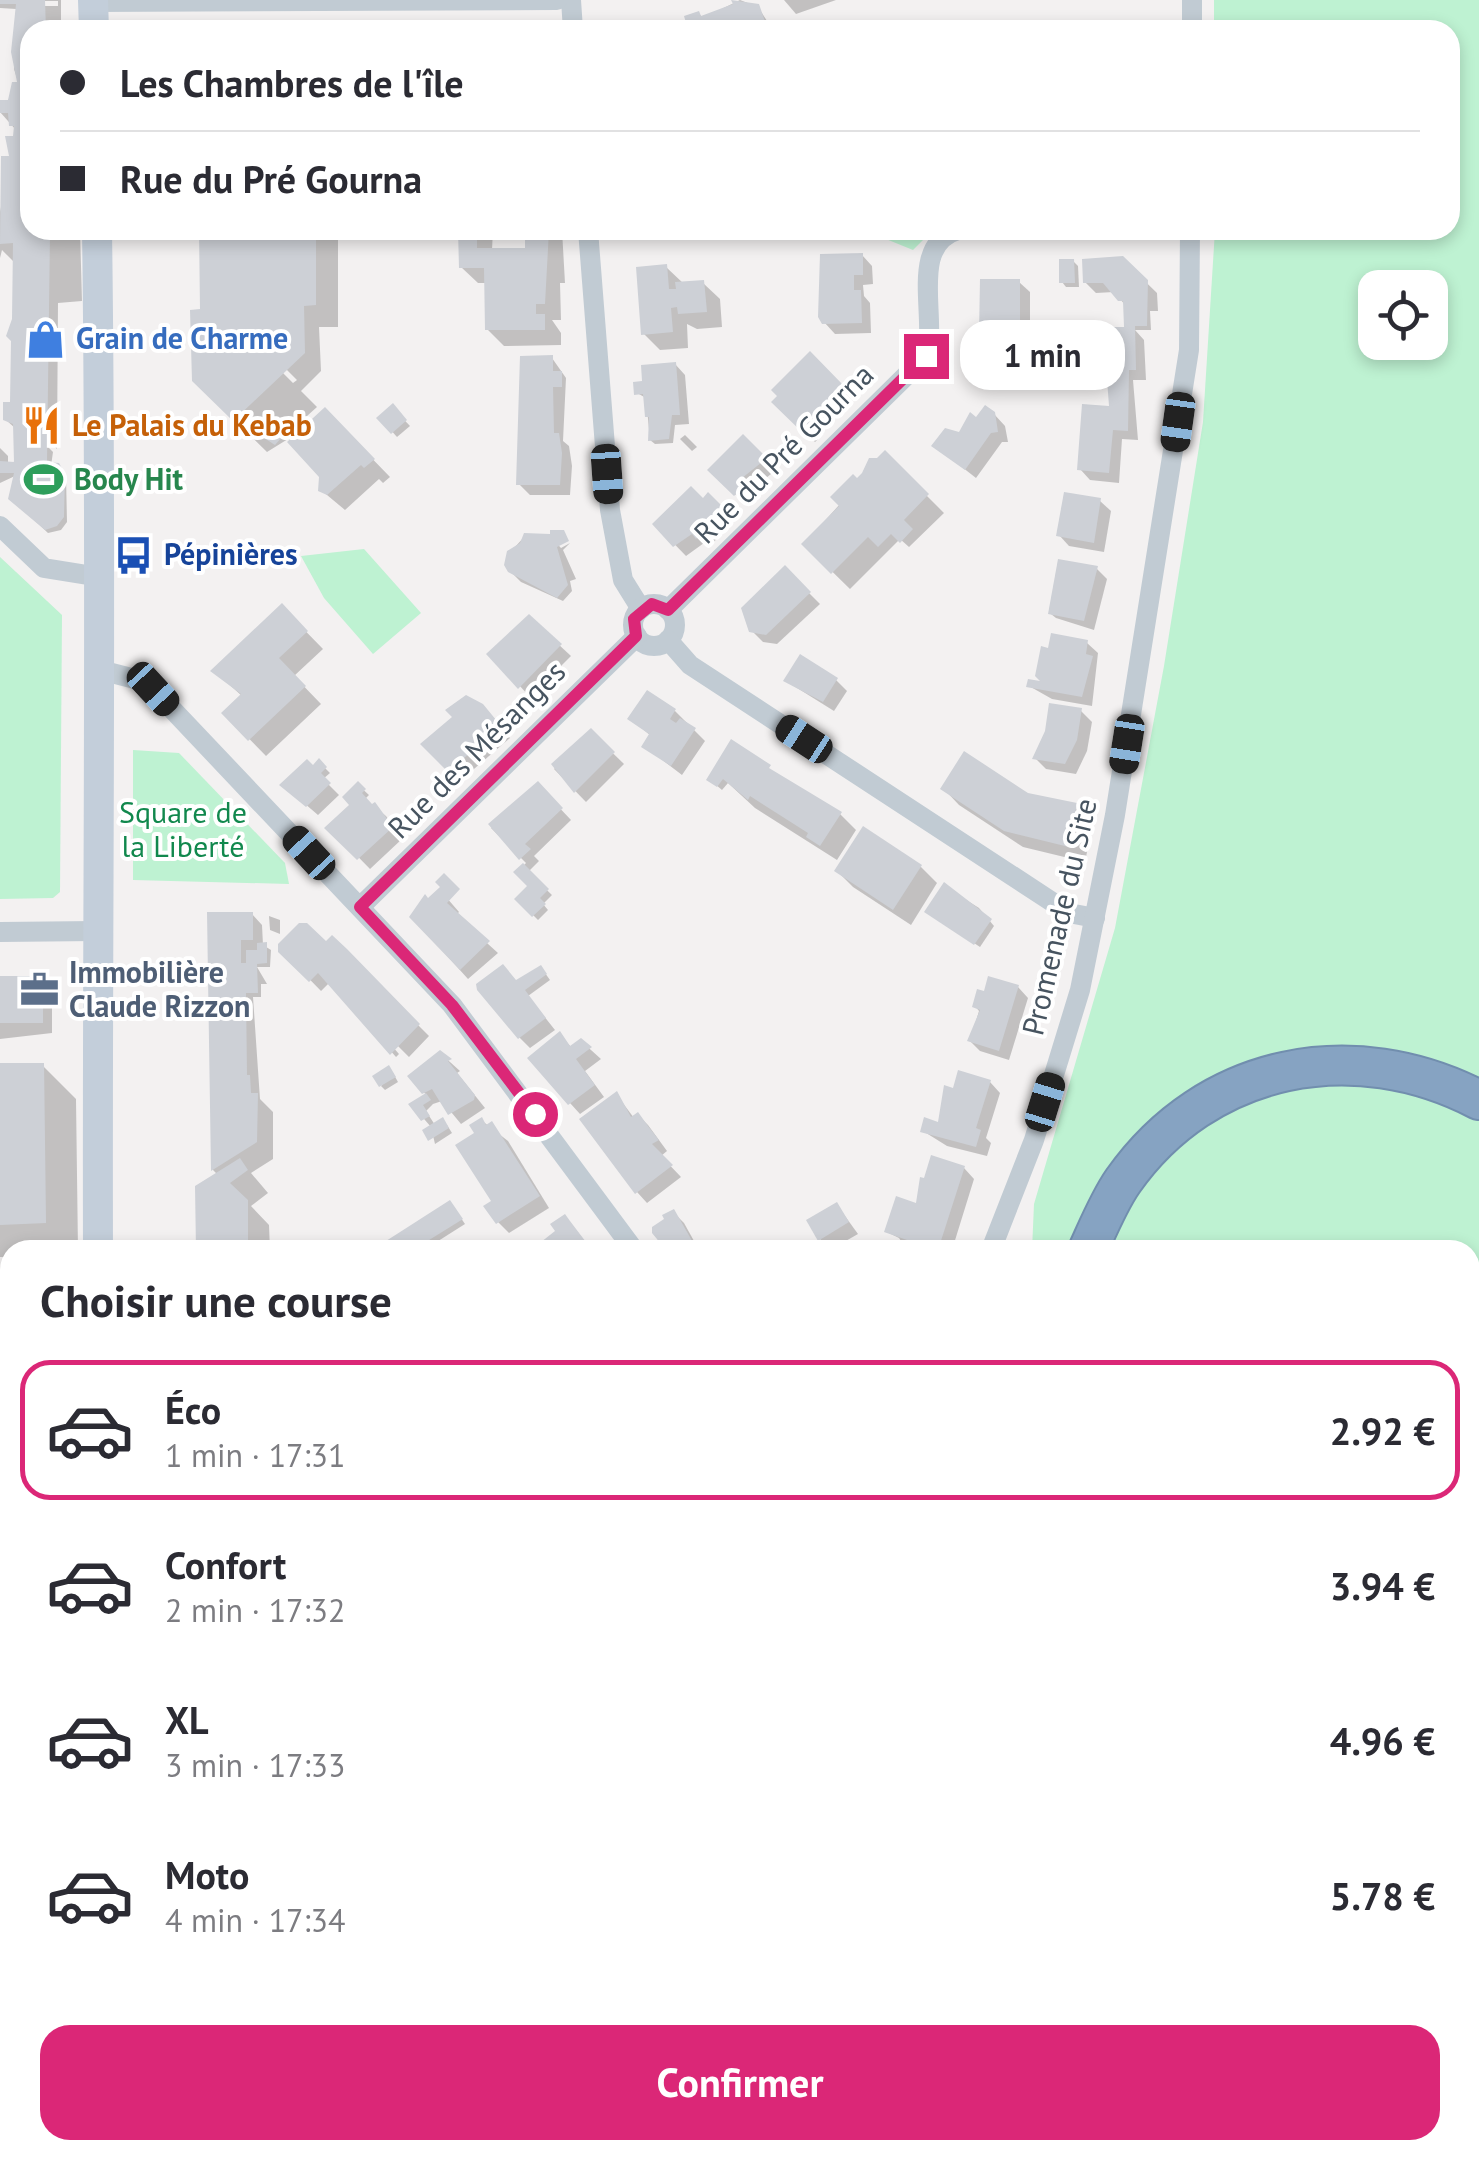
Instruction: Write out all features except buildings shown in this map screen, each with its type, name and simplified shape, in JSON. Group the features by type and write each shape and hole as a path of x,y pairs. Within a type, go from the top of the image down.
{"highway":[{"path":"1093,1240 1123,1181 1187,1115 1262,1076 1324,1064 1389,1066 1442,1081 1479,1100"}],"main road":[{"path":"96,240 100,577 98,1240"}],"street":[{"path":"93,11 557,0"},
{"path":"589,240 610,510 623,580 640,609"},
{"name":"Rue du Pré Gourna","path":"668,610 926,356 931,340 930,253 940,240"},
{"name":"Promenade du Site","path":"996,1240 1034,1140 1080,990 1095,918 1150,606 1189,350 1190,240"},
{"path":"0,526 44,568 100,577"},
{"path":"652,604 668,610 674,622 668,640 652,646 636,636 634,619 640,609 652,604"},
{"name":"Rue des Mésanges","path":"360,907 636,636"},
{"path":"668,640 690,665 1069,913 1095,918"},
{"path":"100,670 140,680 153,689 452,1005 627,1240"},
{"path":"0,932 96,932"}],"green space":[{"path":"1214,0 1479,0 1479,1240 1032,1240 1034,1204 1115,928 1164,666 1203,422 1214,240 1460,240 1460,20 1214,20"},
{"path":"888,240 923,240 913,250"},
{"path":"364,549 421,613 373,654 324,598 301,556"},
{"path":"0,557 62,615 60,892 53,898 0,899"},
{"name":"Square de la Liberté","path":"133,750 179,753 285,863 289,884 133,880"}],"place":[{"name":"Grain de Charme","path":"46,339"},
{"name":"Le Palais du Kebab","path":"42,426"},
{"name":"Body Hit","path":"44,480"},
{"name":"Pépinières","path":"134,555"},
{"name":"Immobilière Claude Rizzon","path":"39,990"}],"route":[{"path":"535,1114 452,1005 360,907 636,636 633,625 640,609 652,604 668,610 926,356"}]}
